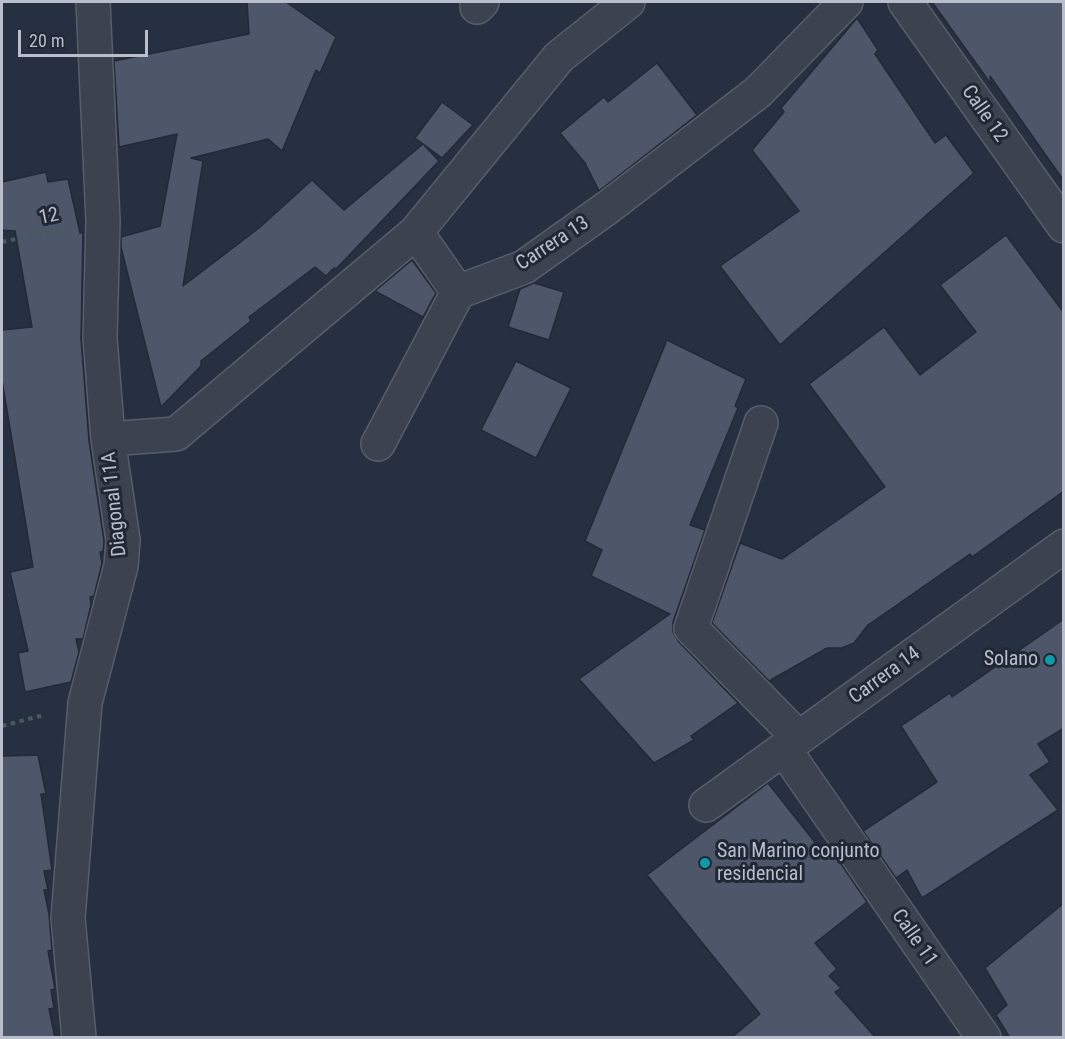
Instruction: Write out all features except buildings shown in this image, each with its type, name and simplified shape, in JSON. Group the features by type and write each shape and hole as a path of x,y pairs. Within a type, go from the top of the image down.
{"street":[{"name":"Diagonal 11A","path":"79,1038 68,918 85,703 121,566 123,540 108,439 100,338 103,221 93,2"},
{"path":"108,439 176,434 416,232 559,57 628,2"},
{"name":"Carrera 13","path":"458,292 524,267 607,208 758,92 846,2"},
{"name":"Calle 12","path":"905,2 1064,226"},
{"path":"378,444 458,292 416,232"},
{"name":"Calle 11","path":"761,423 691,628 791,744 984,1038"},
{"name":"Carrera 14","path":"706,805 1064,546"}],"path":[{"name":"12","path":"2,242 103,221"}],"place":[{"name":"Solano","path":"1050,660"},
{"name":"San Marino conjunto residencial","path":"705,863"}]}
